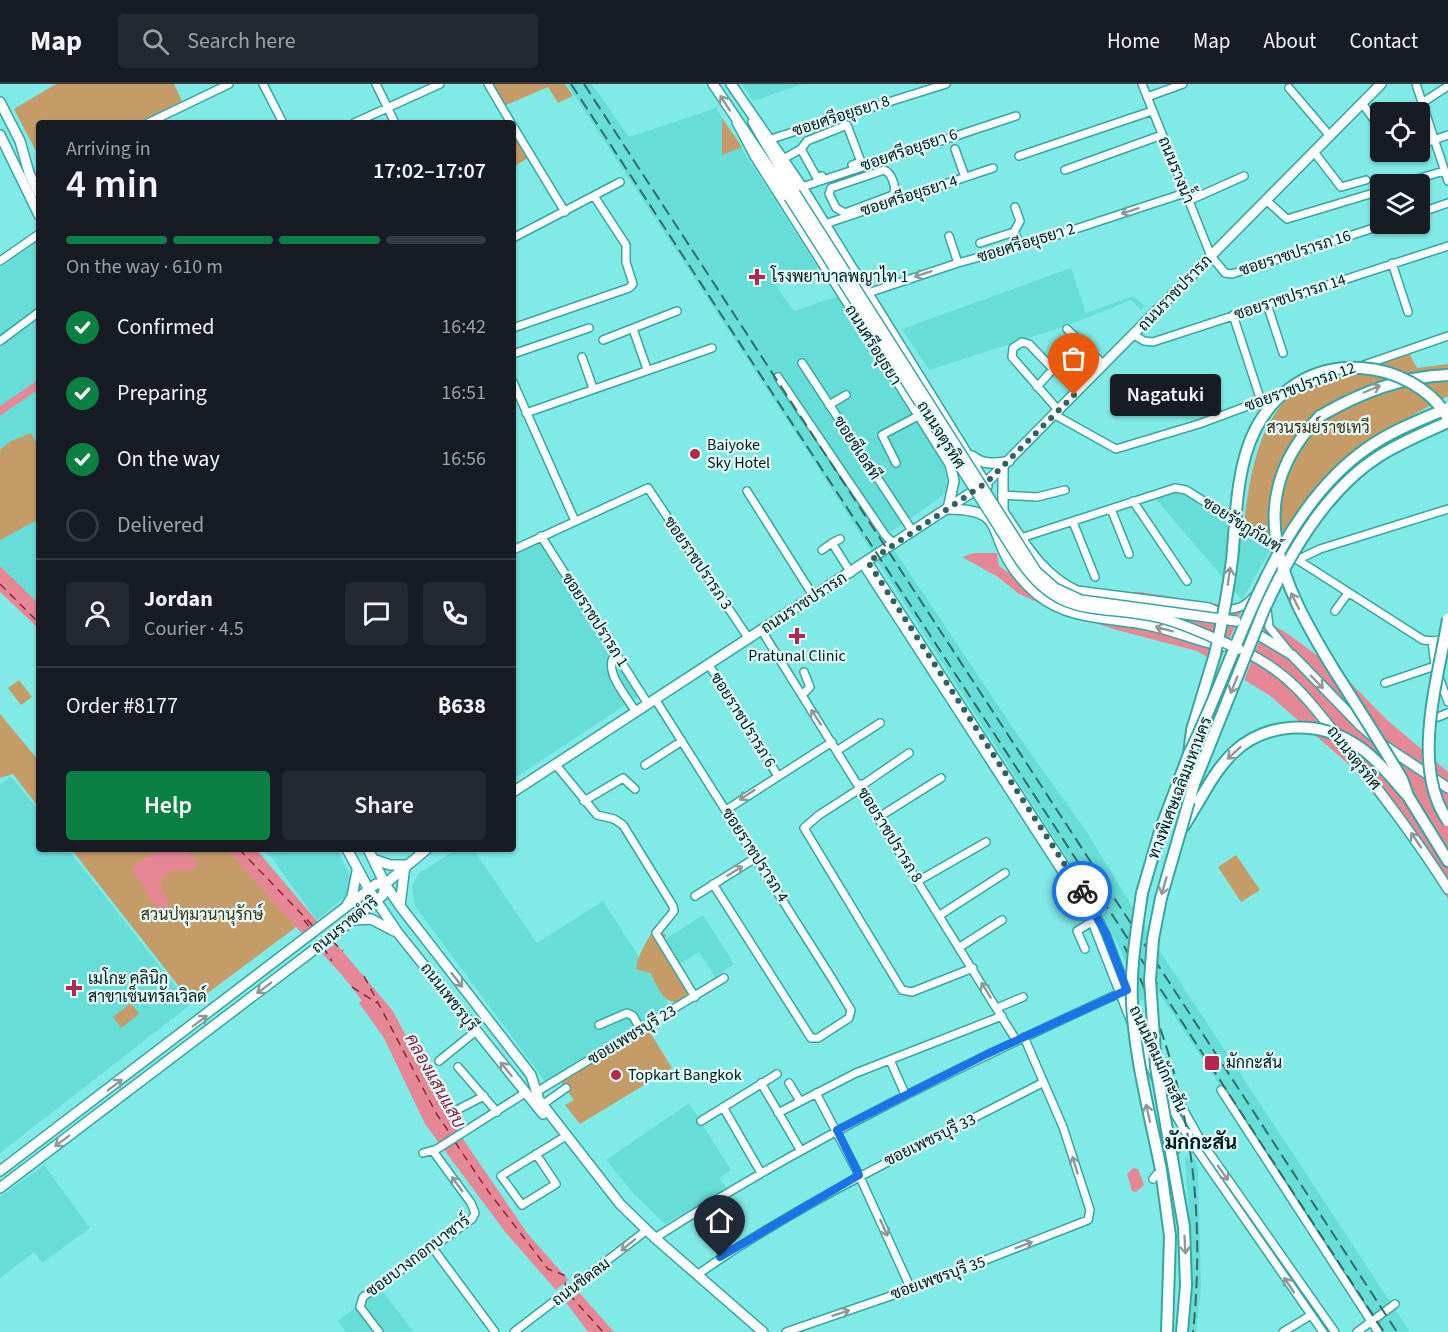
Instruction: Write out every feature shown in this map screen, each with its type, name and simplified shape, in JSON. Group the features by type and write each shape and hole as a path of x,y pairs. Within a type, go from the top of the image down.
{"highway":[{"path":"1189,754 1192,730 1209,677 1223,618 1242,466 1251,436 1265,411 1284,392 1312,374 1353,367 1392,372 1423,392 1442,408 1448,420"},
{"path":"1448,375 1410,378 1378,386 1320,416 1299,440 1290,456 1280,479 1275,504 1277,551 1293,597 1402,779 1408,796 1448,861"},
{"name":"ทางพิเศษเฉลิมมหานคร","path":"1167,1332 1170,1236 1161,1170 1140,1075 1132,981 1142,893 1161,828 1189,754 1247,617 1275,560 1301,517 1342,471 1366,449 1412,423 1448,407"},
{"name":"ทางพิเศษเฉลิมมหานคร","path":"1182,1332 1186,1285 1184,1227 1160,1100 1150,980 1157,915 1194,784 1263,612 1299,543 1326,506 1366,466 1383,454 1448,420"},
{"path":"1448,620 1430,727 1428,763 1433,791 1448,821"},
{"path":"1181,830 1214,777 1234,752 1266,734 1294,727 1327,731 1355,743 1408,796"}],"main road":[{"name":"ถนนศรีอยุธยา","path":"713,84 737,122 754,156 950,464 954,481 948,509"},
{"name":"ถนนศรีอยุธยา","path":"731,84 796,192"},
{"name":"ถนนราชปรารภ","path":"516,790 986,483 1381,84"},
{"path":"0,102 26,162 36,179"},
{"name":"ถนนศรีอยุธยา","path":"748,111 771,139 783,159 796,192"},
{"name":"ถนนศรีอยุธยา","path":"737,122 825,224 986,483"},
{"path":"0,129 11,124"},
{"path":"0,135 36,209"},
{"path":"16,168 26,162"},
{"name":"ถนนจตุรทิศ","path":"796,192 1001,517 1045,580 1067,595 1081,600 1236,621"},
{"name":"ถนนจตุรทิศ","path":"796,192 1019,559 1040,586 1066,602 1082,608 1160,618 1239,649 1277,669 1306,696 1412,833 1448,889"},
{"path":"920,418 936,425 942,412"},
{"path":"965,450 984,463 1006,464 1002,495 1003,512"},
{"name":"ถนนจตุรทิศ","path":"986,483 1040,566 1061,584 1091,595 1209,608 1236,621 1292,655 1361,726 1382,744 1448,788"},
{"name":"ถนนจตุรทิศ","path":"948,509 963,510 985,516 994,526 1016,572 1045,600 1071,613 1153,626 1239,649"},
{"path":"1016,572 1013,561 1018,552 1031,552"},
{"name":"ถนนเพชรบุรี","path":"348,852 366,886 398,933 525,1093 556,1130 566,1135"},
{"path":"366,886 376,874 368,852"},
{"name":"ถนนเพชรบุรี","path":"369,852 400,906 520,1060 538,1091 542,1105 606,1188 655,1238 764,1332"},
{"path":"386,884 423,852"},
{"path":"373,859 390,865 405,866"},
{"path":"400,906 405,866"},
{"path":"344,910 352,897 357,871"},
{"name":"ถนนราชดำริ","path":"0,1171 328,923 344,910 366,886 386,884 383,895 352,921 0,1188"},
{"path":"352,921 371,919 398,933"},
{"path":"408,945 421,934"},
{"path":"84,1108 91,1119"},
{"path":"74,1116 81,1126"},
{"path":"34,1145 42,1156"}],"street":[{"path":"154,120 229,84"},
{"path":"263,84 281,120"},
{"path":"376,84 394,120"},
{"path":"360,120 440,84"},
{"path":"488,84 510,120"},
{"name":"ซอยศรีอยุธยา 8","path":"771,139 946,84"},
{"name":"ถนนรางน้ำ","path":"1142,84 1211,256"},
{"path":"1147,97 1183,84"},
{"path":"1416,84 1422,102"},
{"path":"1424,102 1448,86"},
{"path":"1288,88 1330,136"},
{"path":"1362,103 1370,114"},
{"path":"1019,156 1152,111"},
{"name":"ซอยศรีอยุธยา 6","path":"796,192 849,171 1017,116"},
{"path":"783,159 801,148 807,141 847,125 861,162 817,178 801,148"},
{"path":"1430,128 1448,182"},
{"path":"516,131 565,212"},
{"path":"1065,170 1162,135"},
{"path":"1430,142 1448,135"},
{"path":"955,149 965,177"},
{"path":"1314,152 1341,188 1366,180"},
{"name":"ซอยศรีอยุธยา 4","path":"825,224 993,168"},
{"path":"887,170 895,191 893,195 845,213 836,208 829,191 854,179 887,170"},
{"path":"849,171 854,179"},
{"path":"1430,175 1444,171"},
{"path":"1188,201 1244,176"},
{"path":"516,236 620,182"},
{"name":"ซอยศรีอยุธยา 2","path":"868,293 1185,193"},
{"path":"1266,200 1287,219 1370,194"},
{"path":"516,327 632,286 633,282 626,262 626,245 594,196"},
{"path":"1430,209 1448,203"},
{"path":"980,243 1014,232 1020,221 1015,207"},
{"name":"ซอยราชปรารภ 16","path":"1211,256 1226,273 1232,274 1370,229"},
{"path":"1014,232 1021,245"},
{"path":"0,261 36,236"},
{"path":"949,236 958,263"},
{"name":"ซอยราชปรารภ 14","path":"1134,335 1154,342 1448,246"},
{"path":"1392,263 1408,312"},
{"path":"1267,304 1283,353"},
{"path":"603,340 678,311"},
{"path":"0,341 36,314"},
{"path":"1233,315 1261,401"},
{"path":"516,353 589,328"},
{"path":"633,329 647,369"},
{"path":"1067,329 1104,365"},
{"name":"ซอยราชปรารภ 12","path":"1037,387 1053,369 1029,344 1022,342 1013,348 1011,354 1057,413 1116,449 1448,336"},
{"path":"526,413 712,348"},
{"path":"582,357 593,388"},
{"name":"ซอยซีเอสที","path":"802,363 913,532"},
{"path":"778,377 885,535 894,544"},
{"path":"516,389 575,522 516,548"},
{"path":"829,405 846,394"},
{"path":"1209,608 1236,609 1245,606 1255,595 1279,548 1312,500 1360,451 1410,422 1448,407"},
{"path":"896,463 882,435 920,418"},
{"path":"1292,655 1269,627 1266,616 1269,604 1320,518 1354,480 1378,459 1416,434 1448,420"},
{"name":"ซอยราชปรารภ 3","path":"575,522 648,488 749,639"},
{"name":"ซอยรัชฎภัณฑ์","path":"1021,538 1166,490 1181,488 1423,640 1432,641"},
{"path":"1002,495 1037,497 1065,490"},
{"path":"747,491 814,597"},
{"path":"1133,501 1187,581"},
{"path":"1111,509 1129,554"},
{"path":"1295,558 1448,509"},
{"path":"1073,522 1095,577"},
{"name":"ซอยราชปรารภ 1","path":"541,536 616,654 652,701"},
{"path":"822,550 840,538"},
{"path":"832,543 851,573"},
{"name":"ถนนนิคมมักกะสัน","path":"866,563 1093,921 1119,994 1160,1088 1323,1332"},
{"name":"ถนนนิคมมักกะสัน","path":"866,563 1095,912 1150,1047 1190,1132 1335,1332"},
{"path":"1335,611 1348,593"},
{"name":"ซอยราชปรารภ 8","path":"762,631 1016,1040"},
{"path":"1448,637 1432,641 1435,666 1448,702"},
{"path":"616,654 611,661 610,669 636,712"},
{"name":"ซอยราชปรารภ 6","path":"709,664 778,776"},
{"path":"1385,683 1435,666"},
{"path":"802,696 810,687 804,672"},
{"name":"ซอยราชปรารภ 4","path":"652,701 682,741 757,857 852,1012 849,1018 818,1038 811,1038 713,884"},
{"path":"1438,717 1448,713"},
{"path":"838,750 880,723"},
{"path":"645,765 682,741"},
{"path":"726,810 832,742"},
{"path":"909,753 819,815 804,828 902,990 912,992 973,968"},
{"path":"556,765 584,801 600,817 614,819 623,825 673,906 674,911 656,933 695,997"},
{"path":"584,801 623,778 635,789"},
{"path":"879,817 941,778"},
{"path":"918,881 986,842"},
{"path":"695,896 757,857"},
{"path":"940,915 1005,873"},
{"path":"960,947 1002,920"},
{"path":"1085,949 1077,931 1093,921"},
{"name":"ซอยเพชรบุรี 23","path":"538,1091 724,978"},
{"path":"655,1238 761,1173 837,1130 1016,1040 1127,990"},
{"path":"997,1008 1023,998"},
{"path":"599,1025 627,1012 633,1016 640,1030"},
{"path":"778,1113 816,1093 890,1060 1002,1016"},
{"path":"439,1061 476,1031"},
{"path":"1024,1037 1042,1083"},
{"path":"1143,1051 1150,1047"},
{"path":"890,1060 905,1095"},
{"path":"458,1067 497,1112"},
{"path":"701,1121 777,1074"},
{"path":"761,1083 801,1151"},
{"path":"789,1083 800,1101"},
{"name":"ซอยเพชรบุรี 33","path":"697,1275 742,1243 859,1175 1042,1083"},
{"name":"ซอยเพชรบุรี 35","path":"786,1332 911,1288 1088,1220 1090,1210 1063,1127 1042,1083"},
{"path":"542,1105 566,1088"},
{"path":"1221,1090 1378,1332"},
{"path":"423,1153 435,1150 525,1093"},
{"path":"816,1093 859,1175 911,1288"},
{"path":"451,1113 484,1096"},
{"path":"723,1107 761,1173"},
{"path":"1153,1179 1190,1132"},
{"path":"536,1154 556,1184 522,1205 501,1176 566,1135"},
{"name":"ซอยบางกอกบาซาร์","path":"379,1332 360,1305 363,1298 472,1219 475,1213 471,1203 435,1150"},
{"name":"ถนนชิดลม","path":"514,1332 647,1230"},
{"path":"435,1251 495,1332"},
{"path":"1357,1332 1395,1304"},
{"path":"1283,1332 1311,1315"}],"shaded area":[{"path":"567,84 592,84 629,137 716,108 818,268 777,285 783,296 794,311 838,296 947,470 947,489 942,496 885,536 1019,737 1086,831 1161,953 1410,1332 1382,1332 1142,967 1148,998 1140,1001 1121,951 1094,900 804,446"},
{"path":"742,84 802,84 753,101"},
{"path":"36,242 36,383 0,408 0,268"},
{"path":"1071,268 1086,313 1133,296 1145,306 1141,310 1131,300 1066,326 929,370 902,329"},
{"path":"36,390 36,601 0,566 0,416"},
{"path":"1181,492 1272,547 1242,600 1154,497"},
{"path":"540,540 639,696 516,777 516,551"},
{"path":"974,553 997,553 999,566 1012,575 1088,593 1140,592 1244,608 1288,634 1342,674 1386,719 1448,772 1448,899 1416,849 1354,769 1269,695 1197,651 1113,629 1046,606 1019,594 998,577 962,557"},
{"path":"0,566 36,601 36,626 0,592"},
{"path":"11,776 36,807 36,852 70,852 190,1005 0,1153 0,785"},
{"path":"152,852 186,852 195,859 198,865 193,870 171,872 160,882 169,905 160,913 131,869"},
{"name":"คลองแสนแสบ","path":"230,852 259,852 393,1011 448,1117 527,1233 614,1332 588,1332 562,1297 506,1233 425,1124 384,1038 359,1003 362,1001 355,991 272,902"},
{"path":"267,852 338,852 350,876 347,895 317,920"},
{"path":"452,852 475,852 537,943 603,901 672,1009 547,1084 415,906 412,886 418,874"},
{"path":"703,915 734,964 715,977 699,952 678,965 663,941"},
{"path":"689,1103 731,1170 719,1178 727,1188 665,1224 633,1193 606,1160"},
{"path":"1185,1157 1195,1160 1198,1168 1201,1288 1196,1332 1188,1332 1192,1269"},
{"path":"44,1165 90,1228 42,1263 34,1252 0,1278 0,1197"},
{"path":"1133,1168 1138,1169 1144,1185 1136,1192 1132,1191 1127,1174"},
{"path":"380,1288 414,1332 346,1332 338,1321"}],"green space":[{"path":"56,84 174,84 182,101 145,120 36,120 36,151 14,109"},
{"path":"493,84 565,84 573,96 558,103 548,87 506,105"},
{"path":"722,118 742,147 722,155"},
{"path":"516,137 528,158 516,165"},
{"name":"สวนรมย์ราชเทวี","path":"1409,353 1417,368 1448,364 1448,396 1397,425 1351,457 1312,496 1279,545 1244,524 1251,479 1263,436 1273,417 1286,400 1303,385 1324,374"},
{"path":"31,433 36,443 36,521 0,540 0,450 11,441"},
{"path":"19,680 32,697 21,705 8,688"},
{"path":"0,714 36,757 36,804 13,774 0,778"},
{"name":"สวนปทุมวนานุรักษ์","path":"73,852 230,852 296,927 193,1004"},
{"path":"1236,855 1260,890 1241,902 1218,867"},
{"path":"653,929 666,935 664,941 689,991 684,1000 677,1002 667,999 662,995 650,973 636,969"},
{"path":"131,1003 139,1014 121,1028 113,1017"},
{"name":"Topkart Bangkok","path":"648,1029 672,1068 580,1124 565,1105 574,1100 561,1082"}],"pier":[{"path":"1244,605 1268,619 1243,683 1217,667"},
{"path":"323,922 339,941 321,955 302,938"},
{"path":"571,1278 582,1291 564,1305 553,1292"}],"waterway":[{"path":"0,411 36,386"}],"ferry route":[{"path":"0,584 36,620"},
{"path":"242,852 314,927"},
{"path":"304,920 310,928"},
{"path":"332,941 343,951"},
{"path":"323,947 332,961"},
{"path":"364,976 436,1113 451,1135"},
{"path":"352,987 377,1003"},
{"path":"455,1142 488,1191 548,1269 564,1275 566,1290"},
{"path":"569,1294 603,1332"}],"railway":[{"path":"571,84 1384,1332"},
{"path":"584,84 1397,1332"},
{"path":"1124,946 1146,991 1163,1038 1177,1085 1187,1134 1194,1183 1197,1233 1197,1282 1193,1332"}],"way so far":[{"path":"1074,395 986,483 868,562 1082,891"}],"place":[{"name":"โรงพยาบาลพญาไท 1","path":"757,277"},
{"name":"Nagatuki","path":"1074,395"},
{"name":"Baiyoke Sky Hotel","path":"695,454"},
{"name":"Pratunal Clinic","path":"797,636"},
{"name":"เมโกะ คลินิก สาขาเซ็นทรัลเวิลด์","path":"74,988"},
{"name":"มักกะสัน","path":"1212,1063"},
{"name":"Topkart Bangkok","path":"616,1075"}],"district":[{"name":"มักกะสัน","path":"1201,1143"}],"route":[{"path":"720,1257 859,1175 837,1130 1016,1040 1127,990 1099,918 1082,891"}]}
